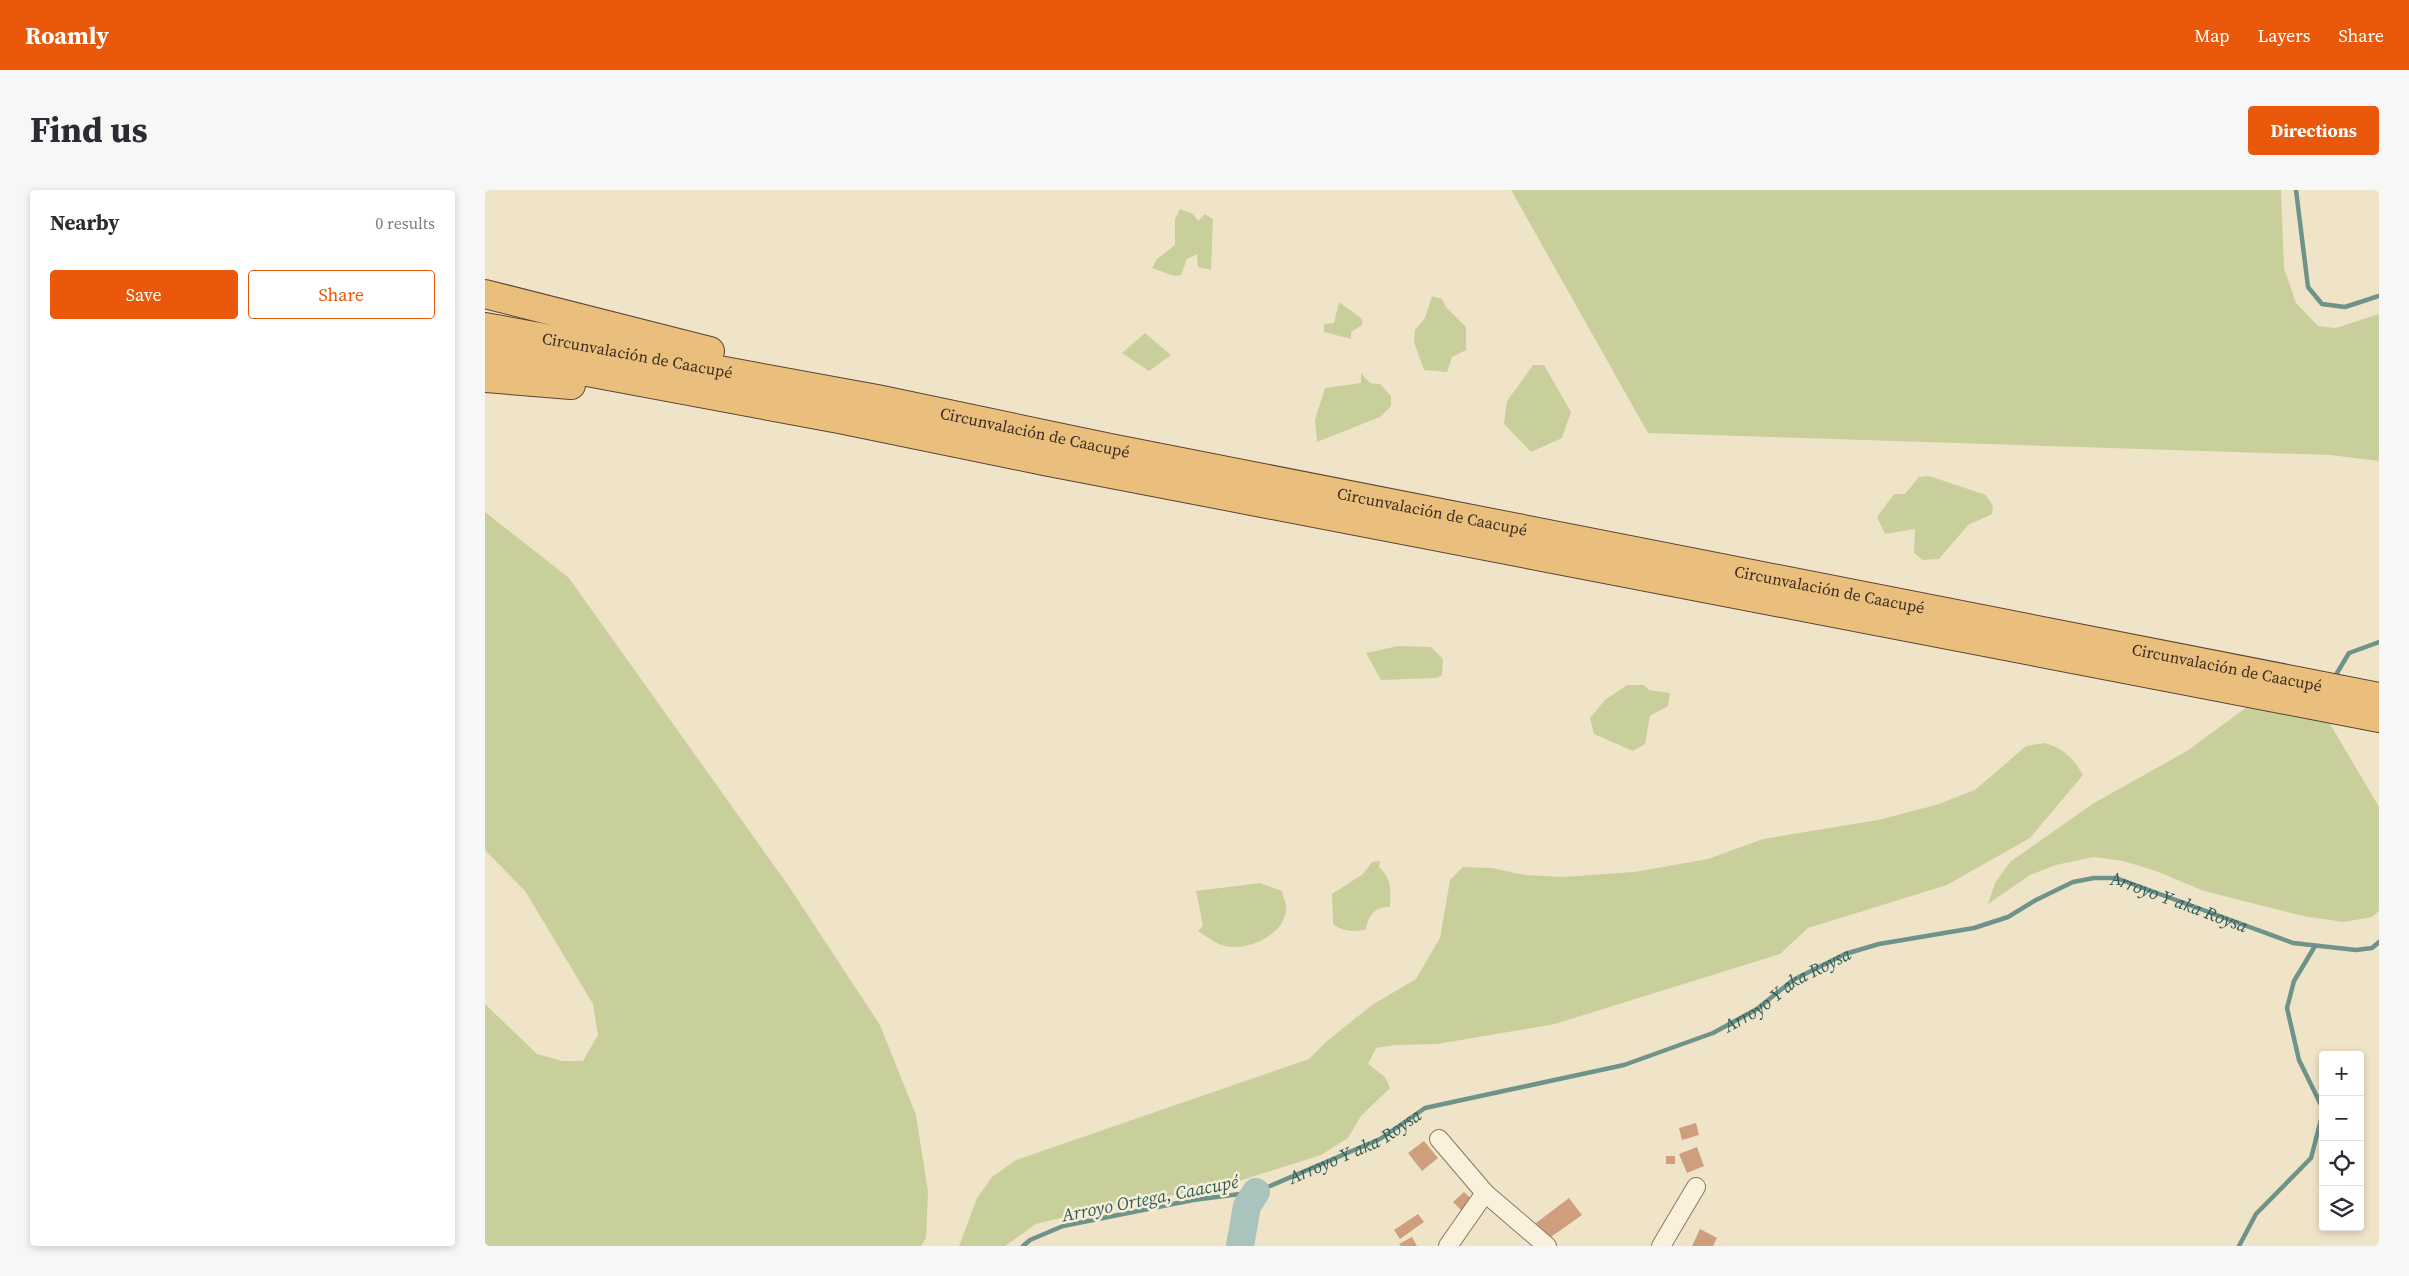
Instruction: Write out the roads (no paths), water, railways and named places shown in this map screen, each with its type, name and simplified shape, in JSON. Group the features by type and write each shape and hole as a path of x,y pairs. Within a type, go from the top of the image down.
{"highway":[{"path":"485,294 855,388 877,399"},
{"name":"Circunvalación de Caacupé","path":"485,327 877,399 1110,448 2379,697"},
{"name":"Circunvalación de Caacupé","path":"485,353 839,419 1044,461 2379,718"},
{"path":"485,378 609,388 644,384"}],"street":[{"path":"1439,1139 1485,1193 1547,1246"},
{"path":"1661,1246 1696,1187"},
{"path":"1448,1246 1485,1193"}],"waterway":[{"name":"Arroyo Y aka Roysa","path":"2296,190 2308,287 2322,304 2345,307 2379,296"},
{"name":"Arroyo Y aka Roysa","path":"2337,673 2349,653 2379,642"},
{"name":"Arroyo Y aka Roysa","path":"1023,1246 1030,1240 1063,1226 1193,1200 1256,1192 1380,1139 1425,1108 1624,1065 1713,1033 1757,1009 1793,980 1845,954 1879,944 1974,928 2008,917 2036,900 2073,882 2094,878 2116,878 2293,943 2356,950 2372,948 2379,942"},
{"path":"2315,946 2294,981 2287,1008 2299,1060 2319,1101"},
{"path":"2239,1246 2256,1214 2311,1158 2319,1127"},
{"name":"Arroyo Y aka Roysa","path":"1240,1246 1247,1206 1256,1192"}],"water label":[{"name":"Arroyo Ortega, Caacupé","path":"1150,1198"}]}
